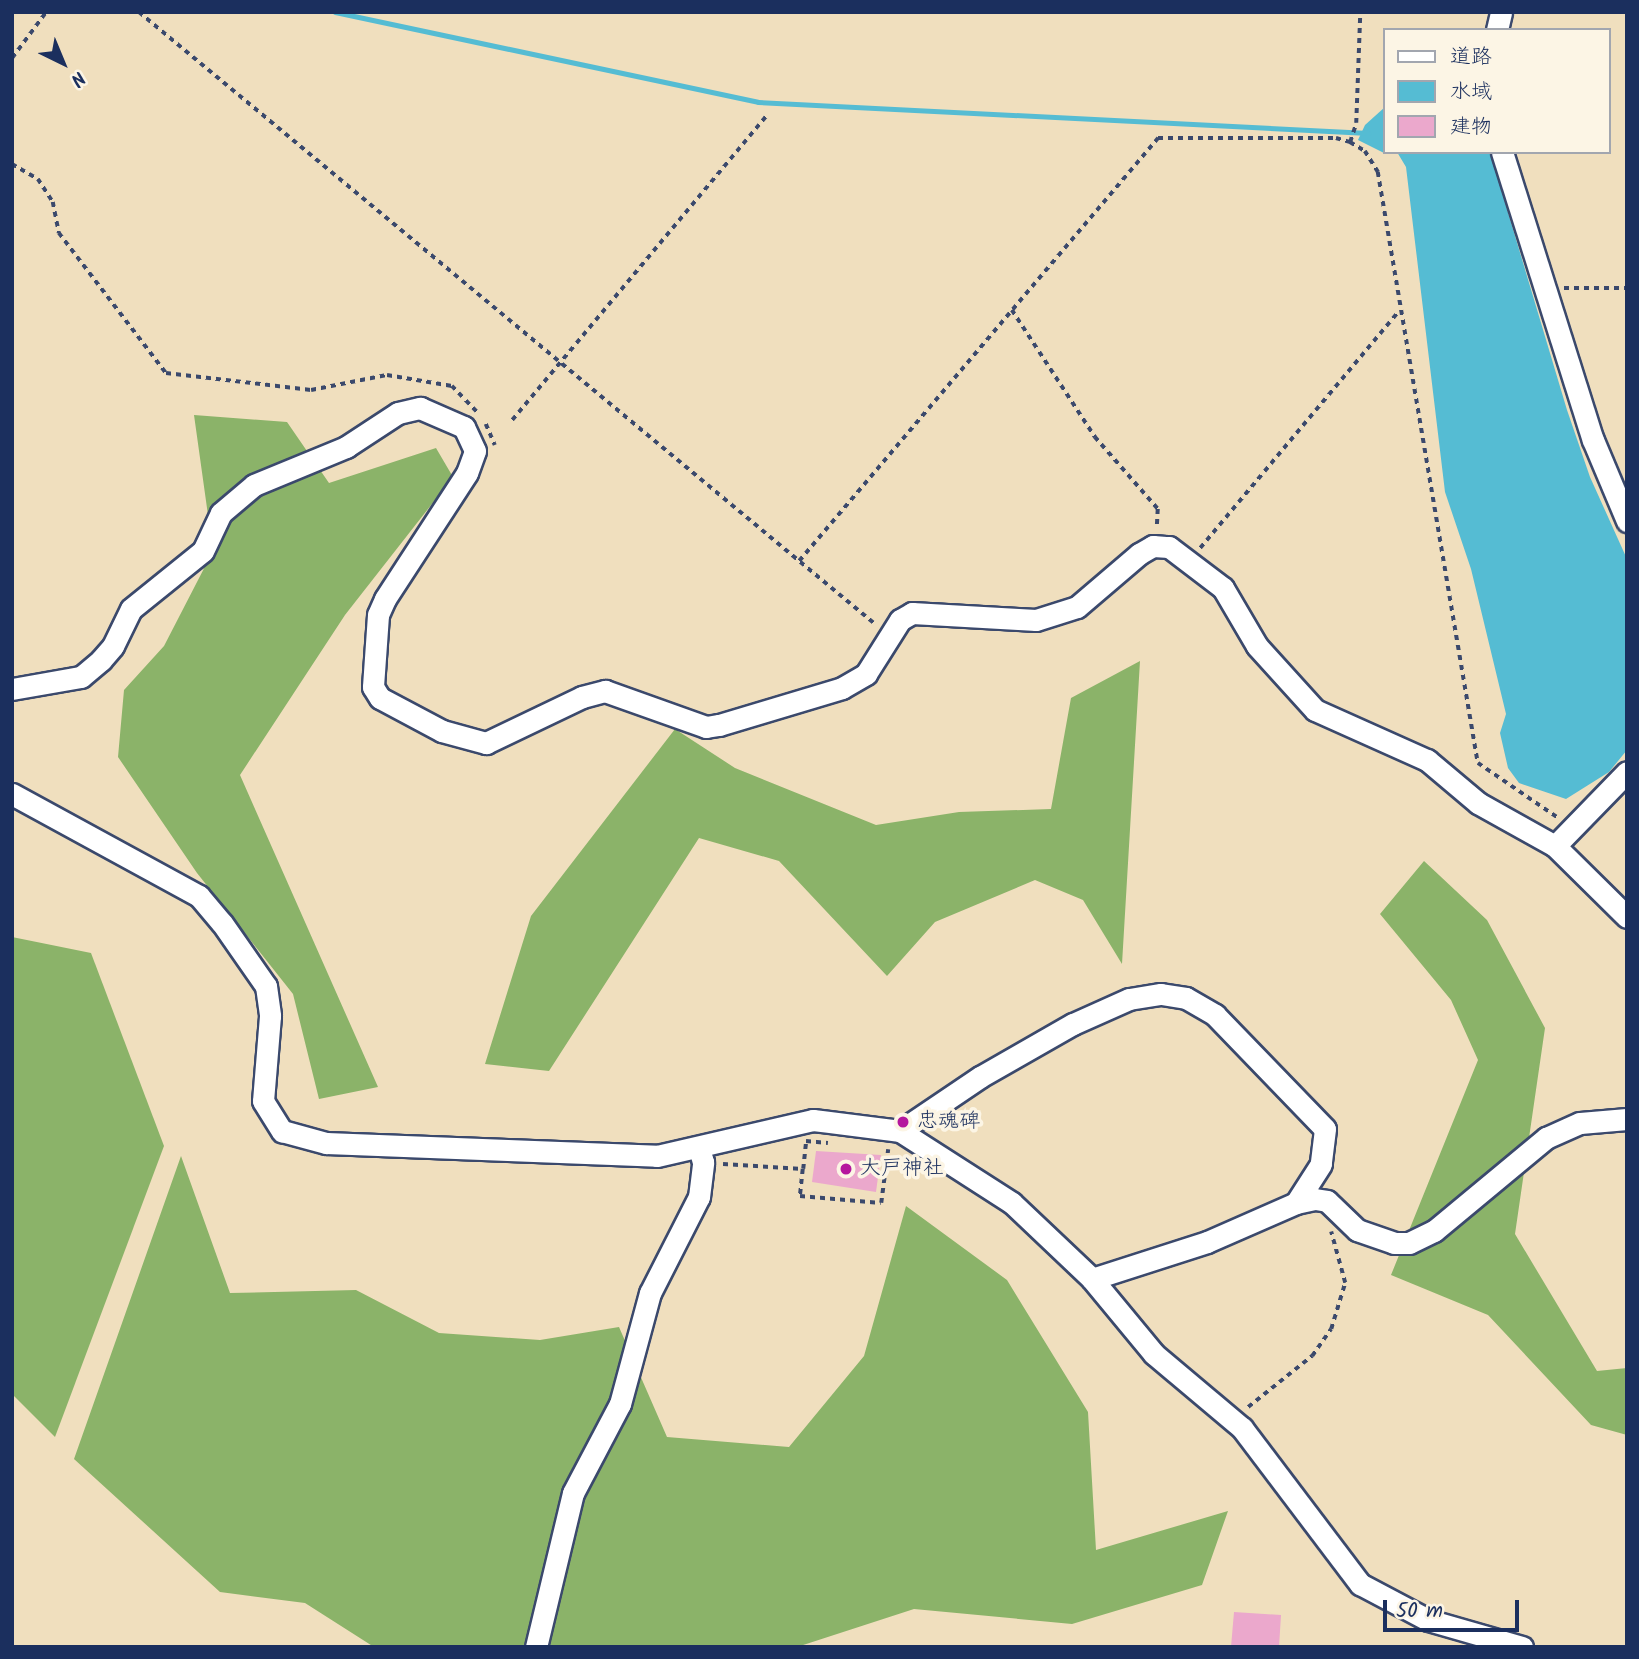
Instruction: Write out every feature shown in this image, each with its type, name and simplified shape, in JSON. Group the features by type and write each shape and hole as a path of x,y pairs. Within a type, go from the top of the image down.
{"street":[{"path":"1503,154 1593,440 1627,522"},
{"path":"12,689 81,677 113,646 131,609 204,551 221,513 254,485 346,447 398,412 420,408 464,427 475,451 467,473 385,599 378,615 373,687 380,698 442,731 486,743 582,697 604,691 706,726 719,725 842,688 866,674 890,634 912,613 1011,621 1036,620 1077,607 1153,546 1168,547 1223,588 1257,646 1315,710 1427,760 1478,803 1555,846 1627,918"},
{"path":"1555,846 1571,826 1627,772"},
{"path":"12,794 199,896 222,923 266,986 270,1016 263,1101 282,1131 326,1143 657,1156 701,1155 813,1120 900,1131 1012,1203 1092,1279 1154,1354 1231,1416 1360,1584 1428,1620 1522,1647"},
{"path":"900,1131 980,1077 1073,1024 1129,999 1161,994 1186,998 1215,1015 1325,1129 1321,1164 1305,1201"},
{"path":"1092,1279 1207,1242 1305,1201 1327,1200 1357,1230 1375,1238 1409,1243 1434,1231 1546,1138 1580,1123 1627,1119"},
{"path":"536,1647 573,1493 620,1404 650,1293 699,1197 701,1155"}],"path":[{"path":"12,58 46,12"},
{"path":"139,12 561,361 865,619 890,634"},
{"path":"1350,141 1356,124 1360,12"},
{"path":"512,420 766,116"},
{"path":"799,561 1158,138 1336,138 1350,141 1366,151 1378,172 1399,310 1478,763 1571,826"},
{"path":"12,164 38,179 52,202 59,233 166,373 311,390 387,374 436,382 452,386 472,403 494,437 495,450"},
{"path":"1544,288 1627,288"},
{"path":"1012,310 1096,437 1158,509 1153,546"},
{"path":"1190,561 1399,310"},
{"path":"830,1144 806,1141 800,1196 881,1203 889,1149 878,1148"},
{"path":"701,1155 803,1170"},
{"path":"1231,1416 1283,1382 1312,1356 1331,1329 1345,1283 1332,1233 1305,1201"}],"green space":[{"path":"194,415 287,422 329,483 436,448 453,477 345,615 240,775 378,1087 319,1099 293,994 197,873 118,757 124,690 164,646 213,551"},
{"path":"1140,661 1122,964 1083,900 1035,880 935,922 887,976 779,861 699,838 549,1071 485,1064 531,916 675,729 735,768 876,825 959,812 1051,809 1071,698"},
{"path":"1424,861 1487,920 1545,1028 1515,1234 1597,1371 1627,1368 1627,1435 1591,1425 1488,1315 1391,1275 1478,1060 1451,1000 1380,914"},
{"path":"12,937 91,953 164,1146 55,1437 12,1394"},
{"path":"181,1156 230,1293 356,1290 439,1333 540,1340 619,1327 667,1437 789,1447 864,1356 906,1206 1007,1280 1088,1412 1096,1550 1228,1511 1202,1585 1072,1624 914,1609 797,1647 374,1647 305,1603 220,1592 74,1459"}],"water":[{"path":"1384,108 1384,153 1358,140 1365,125"},
{"path":"1398,154 1491,154 1567,410 1590,477 1627,559 1627,750 1609,772 1566,799 1519,783 1508,768 1500,733 1506,714 1471,569 1445,492 1406,167"}],"building":[{"name":"大戸神社","path":"816,1151 881,1155 876,1192 812,1182"},
{"path":"1234,1612 1281,1615 1279,1647 1231,1647"}],"waterway":[{"path":"335,12 758,102 1368,133"}],"place":[{"name":"忠魂碑","path":"903,1122"},
{"name":"大戸神社","path":"846,1169"}]}
